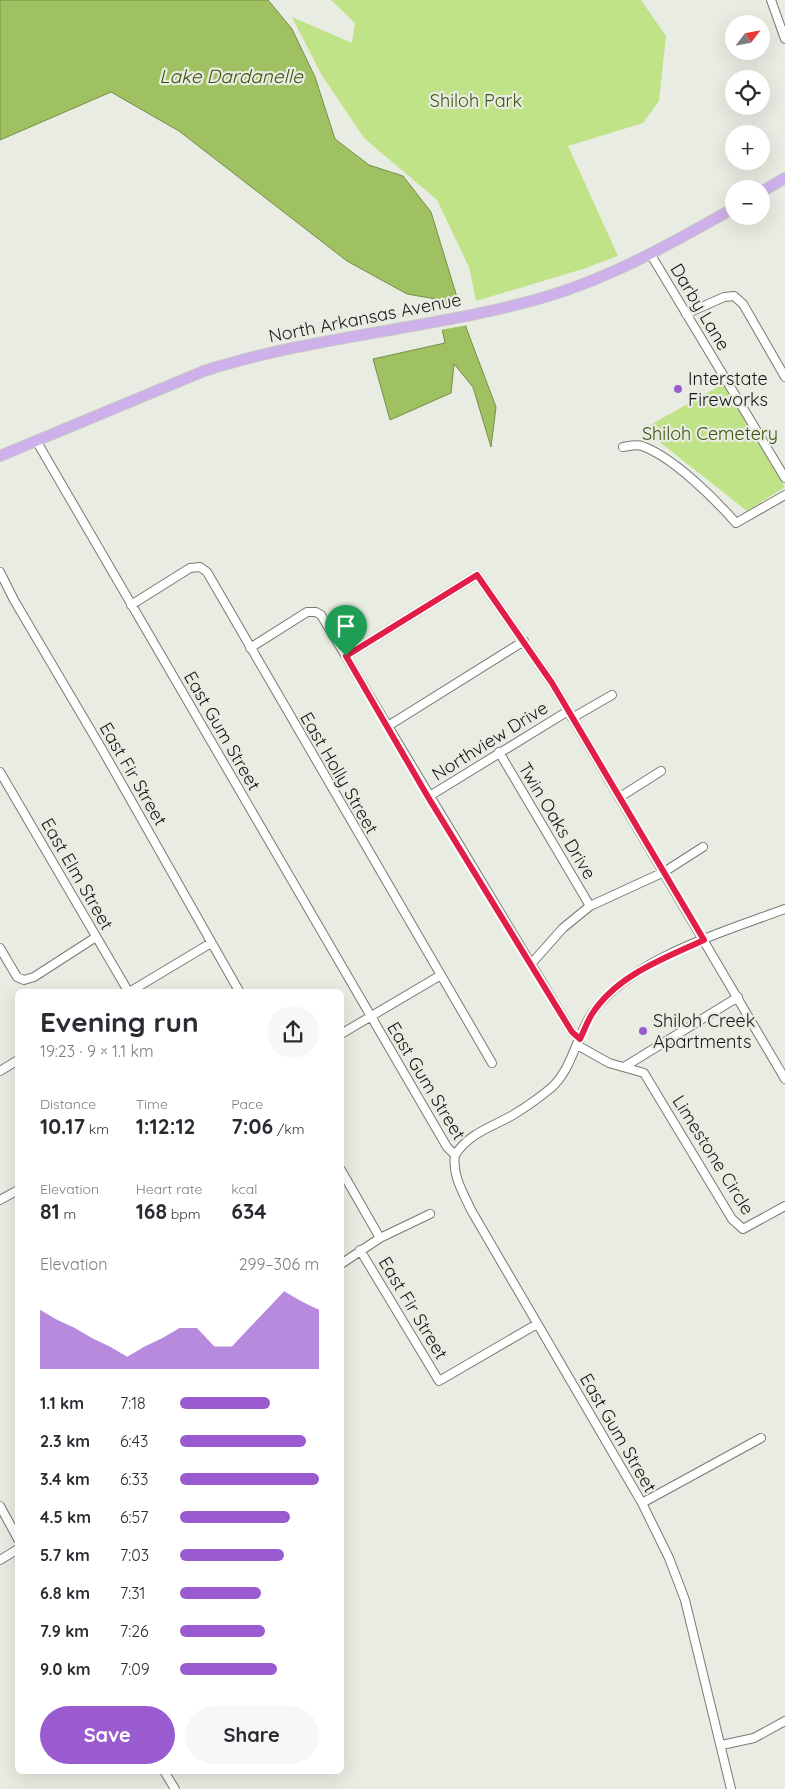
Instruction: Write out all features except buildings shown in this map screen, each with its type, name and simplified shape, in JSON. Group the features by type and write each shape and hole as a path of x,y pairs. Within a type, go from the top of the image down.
{"main road":[{"path":"770,187 785,178"},
{"name":"North Arkansas Avenue","path":"0,456 204,371 231,362 326,341 468,315 528,302 565,290 651,255 725,213"}],"street":[{"path":"771,0 785,39"},
{"name":"Darby Lane","path":"651,255 785,478"},
{"path":"686,314 724,296 734,296 743,304 785,377"},
{"name":"East Gum Street","path":"37,442 447,1147 455,1155 454,1163 457,1180 537,1324 642,1503 669,1558 685,1600 722,1745 731,1789"},
{"path":"623,447 641,445 664,459 714,498 736,523 785,495"},
{"name":"East Holly Street","path":"131,605 190,568 200,567 207,572 492,1064"},
{"name":"East Fir Street","path":"0,572 238,989"},
{"path":"346,656 477,575 524,641 570,715 785,1079"},
{"path":"250,648 307,612 316,612 321,615 388,726 428,797 579,1042"},
{"path":"388,726 524,641"},
{"name":"Northview Drive","path":"428,797 499,752 612,695"},
{"name":"Twin Oaks Drive","path":"499,752 590,906"},
{"path":"620,797 661,771"},
{"name":"East Elm Street","path":"0,772 96,938 129,989"},
{"path":"531,964 562,928 590,906 664,872 704,847"},
{"path":"455,1155 460,1147 482,1130 513,1115 560,1079 592,1014 615,988 648,967 704,940 785,908"},
{"path":"0,948 17,977 24,980 34,977 96,938"},
{"path":"133,989 212,943"},
{"path":"344,1032 441,975"},
{"path":"624,1067 738,997"},
{"name":"Limestone Circle","path":"579,1042 609,1063 644,1072 732,1219 743,1229 785,1206"},
{"path":"0,1070 15,1062"},
{"name":"East Fir Street","path":"344,1175 380,1238"},
{"path":"0,1200 15,1192"},
{"path":"344,1262 380,1238 430,1214"},
{"name":"East Fir Street","path":"360,1250 439,1381 537,1324"},
{"path":"642,1503 761,1438"},
{"path":"0,1506 15,1534"},
{"path":"0,1560 15,1551"},
{"path":"722,1745 754,1738 785,1721"},
{"path":"166,1774 175,1789"}],"green space":[{"name":"Shiloh Park","path":"331,0 641,0 666,36 659,101 643,123 568,146 618,256 583,269 476,301 469,267 437,200 364,138 321,74 292,17 352,43 355,23"},
{"name":"Shiloh Cemetery","path":"723,384 785,487 747,511 643,429"}],"water":[{"name":"Lake Dardanelle","path":"0,0 268,0 292,29 315,77 335,139 369,165 403,176 431,212 467,330 496,407 491,447 473,387 454,364 451,393 390,420 373,359 445,343 436,299 407,294 347,261 179,131 111,92 0,140"}],"pier":[{"path":"461,302 468,325 440,330 435,307"}],"place":[{"name":"Interstate Fireworks","path":"678,389"},
{"name":"Shiloh Creek Apartments","path":"643,1031"}],"route":[{"path":"477,575 552,683 704,940 668,956 615,988 592,1014 580,1039 572,1032 428,797 346,656 477,575"}]}
